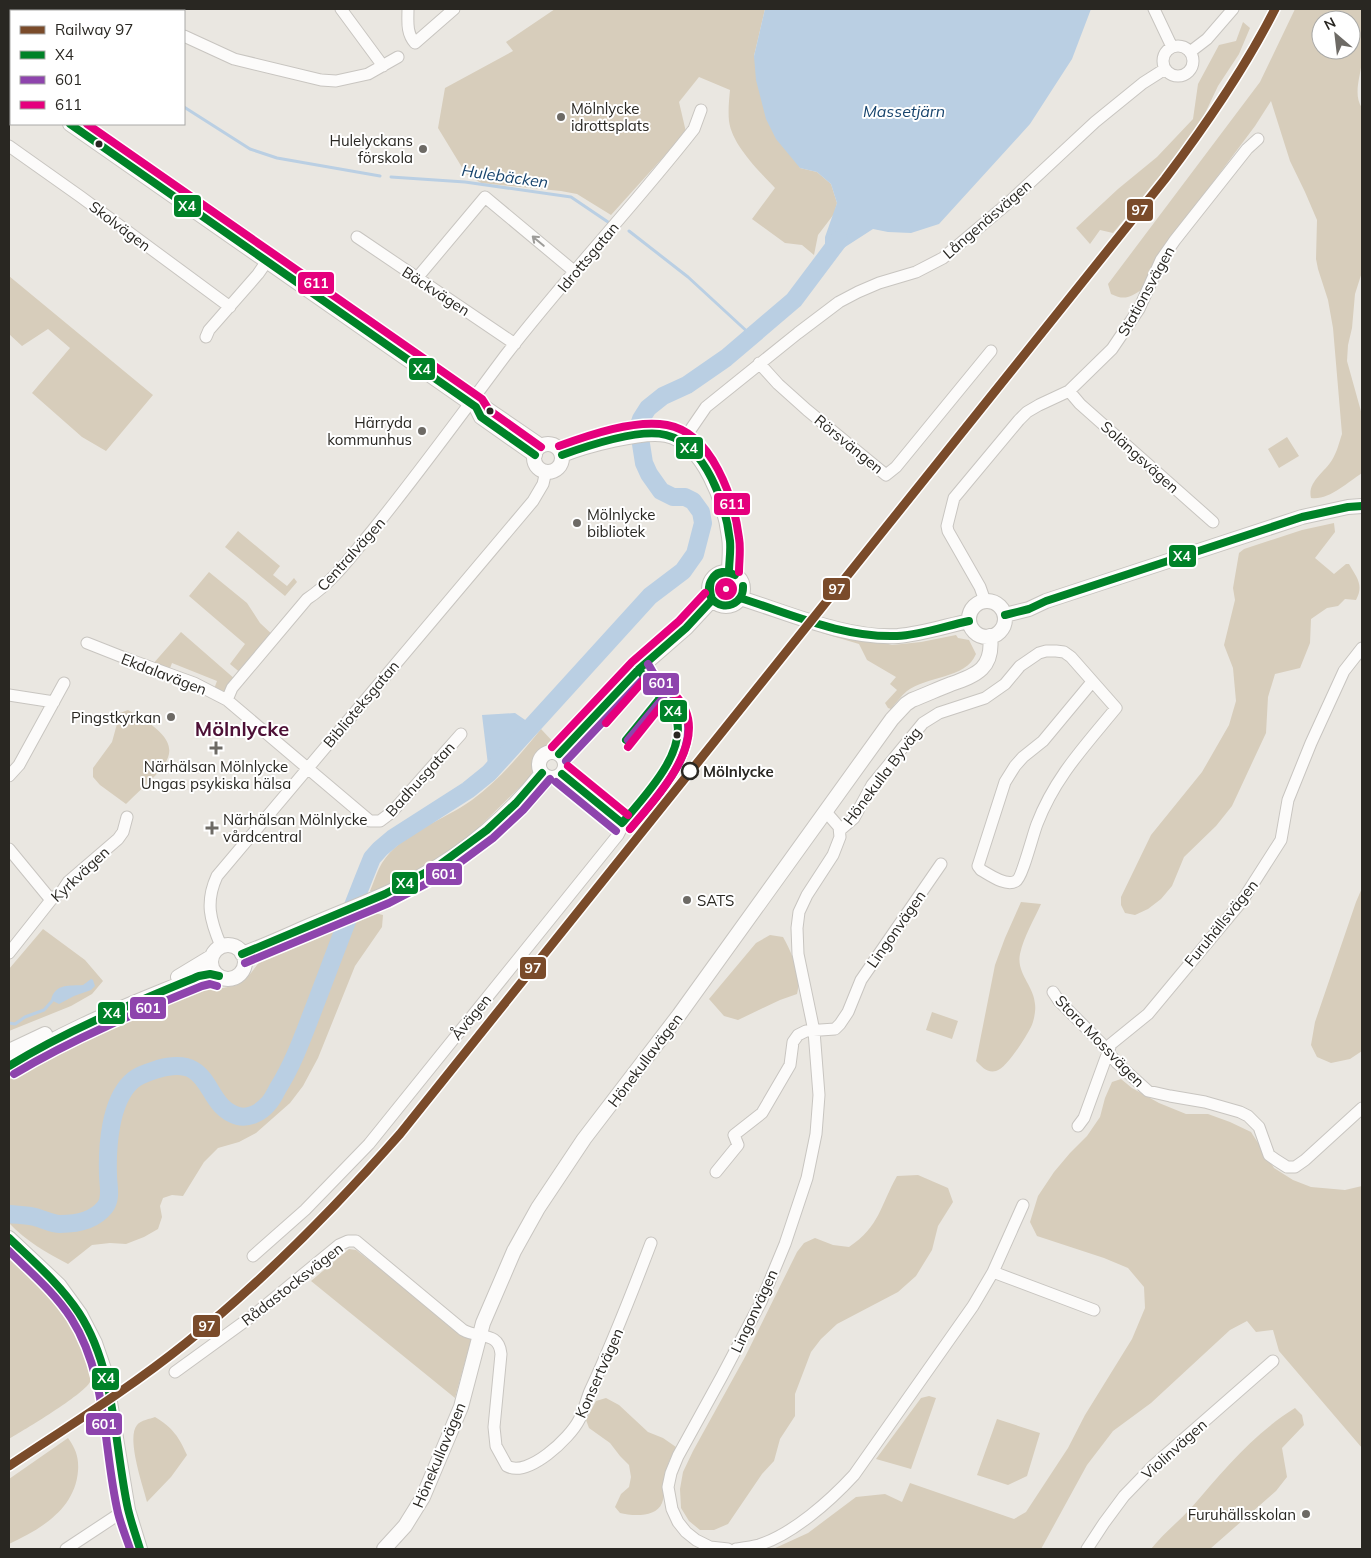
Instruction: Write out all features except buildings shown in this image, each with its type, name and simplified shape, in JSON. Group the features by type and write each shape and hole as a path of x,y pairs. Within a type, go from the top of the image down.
{"street":[{"path":"341,9 383,66"},
{"path":"408,9 407,26 410,38 415,43 454,9"},
{"path":"1154,9 1172,47"},
{"path":"1190,52 1207,39 1233,9"},
{"path":"185,36 234,59 321,80 336,81 368,74 398,57"},
{"path":"1181,46 1190,52 1193,63 1186,73 1179,76 1165,69 1164,56 1172,47 1181,46"},
{"name":"Långenäsvägen","path":"682,442 706,407 759,363 845,299 879,283 916,272 943,258 1007,204 1095,122 1143,83 1165,69"},
{"name":"Idrottsgatan","path":"473,405 515,344 694,129 701,110"},
{"path":"71,125 473,405 487,409 538,451"},
{"name":"Stationsvägen","path":"985,601 980,586 948,531 947,526 954,498 1027,412 1069,391 1098,364 1122,336 1139,309 1161,260 1174,240 1247,149 1258,139"},
{"name":"Skolvägen","path":"9,146 81,196 230,308"},
{"path":"417,278 485,197 575,272"},
{"name":"Bäckvägen","path":"357,237 515,344"},
{"path":"206,337 209,330 230,308 267,261"},
{"name":"Rörsvängen","path":"759,363 778,384 886,474 896,467 991,351"},
{"name":"Solängsvägen","path":"1069,391 1080,404 1213,522"},
{"name":"Centralvägen","path":"226,700 232,688 307,599 319,591 344,565 473,405"},
{"path":"562,455 621,438 668,435 682,442 697,456 712,479 723,508 730,539 729,572"},
{"path":"548,444 553,445 558,448 562,455 562,460 558,467 551,471 546,471 537,465 538,451 548,444"},
{"name":"Biblioteksgatan","path":"216,952 214,929 209,909 209,897 217,876 306,768 533,501 543,484 546,471"},
{"path":"1005,615 1029,609 1055,598 1302,517 1348,507 1362,506"},
{"path":"722,572 734,574 742,582 743,593 740,598 736,603 725,607 720,606 712,600 708,593 710,580 722,572"},
{"path":"740,598 844,630 872,634 897,636 920,633 970,621"},
{"path":"559,754 639,669 686,628 712,600"},
{"path":"985,601 998,604 1005,615 1002,629 997,634 990,636 976,633 970,621 973,607 985,601"},
{"name":"Hönekullavägen","path":"384,1549 406,1526 423,1497 458,1414 479,1336 492,1300 514,1251 559,1176 679,1014 892,719 906,704 968,678 984,668 990,653 990,636"},
{"name":"Ekdalavägen","path":"87,643 194,683 226,700 306,768"},
{"name":"Furuhällsvägen","path":"1078,1126 1084,1118 1111,1044 1148,1014 1242,901 1281,840 1288,800 1314,736 1344,671 1362,648"},
{"name":"Hönekulla Byväg","path":"840,830 854,818 872,785 923,723 939,713 985,698 1005,684 1020,666 1031,657 1046,651 1064,652 1078,663 1092,682 1116,708 1063,772 1040,816 1019,879 1007,883 981,870 978,866 1005,782 1014,766 1043,741 1092,682"},
{"path":"9,776 19,765 64,683"},
{"path":"9,695 54,702"},
{"name":"Badhusgatan","path":"306,768 365,819 380,821 392,812 461,734"},
{"path":"242,954 379,897 448,860 489,828 531,787 542,773 540,762 543,756 552,752 559,754 565,762 562,774 552,778 542,773"},
{"name":"Åvägen","path":"253,1256 305,1210 369,1144 618,834 622,823 562,774"},
{"path":"826,812 840,830"},
{"name":"Kyrkvägen","path":"9,953 51,900 62,891 68,882 118,840 123,832 127,817"},
{"name":"Lingonvägen","path":"728,1549 710,1547 686,1532 678,1522 672,1509 668,1487 671,1472 678,1456 761,1302 785,1244 807,1178 816,1134 819,1094 814,1031 798,954 796,928 799,912 807,895 833,855 840,837 840,830"},
{"path":"9,849 51,900"},
{"name":"Lingonvägen","path":"814,1031 835,1029 840,1024 848,1012 861,980 941,864"},
{"path":"9,1052 113,1002 178,977 216,952 231,945 238,948 242,954 244,964 239,974 229,979 210,974 199,976 88,1023 48,1042 9,1066"},
{"path":"216,952 211,966 218,976"},
{"name":"Stora Mossvägen","path":"1053,992 1058,1001 1101,1043 1126,1072 1148,1091 1205,1102 1248,1116 1259,1127 1269,1155 1287,1167 1295,1167 1305,1160 1362,1108"},
{"path":"716,1172 738,1145 734,1135 762,1113 781,1083 790,1065 793,1042 798,1035 806,1031 814,1031"},
{"path":"736,1549 758,1546 778,1536 800,1523 844,1487 957,1330 993,1272 1023,1205"},
{"path":"9,1238 49,1275 70,1298 95,1343 105,1372 128,1510 140,1549"},
{"name":"Rådastocksvägen","path":"175,1372 255,1314 335,1248 352,1240 359,1243 463,1330 479,1336"},
{"name":"Konsertvägen","path":"479,1336 489,1336 496,1340 500,1346 501,1354 494,1427 496,1446 507,1466 516,1469 524,1467 544,1457 556,1447 579,1421 626,1311 651,1243"},
{"path":"993,1272 1094,1310"},
{"name":"Violinvägen","path":"1087,1549 1124,1496 1153,1466 1273,1361"},
{"path":"66,1549 122,1512 128,1510"}],"shaded area":[{"name":"Mölnlycke idrottsplats","path":"555,9 765,9 754,56 800,168 817,172 831,184 837,203 834,214 818,235 814,255 802,245 785,243 752,219 775,188 747,157 735,139 729,121 730,90 699,77 679,102 686,132 611,215 577,194 481,183 466,174 438,128 445,88 513,51 506,42"},
{"path":"1295,9 1362,9 1362,63 1358,96 1362,108 1362,272 1355,294 1347,361 1362,415 1362,473 1331,494 1324,497 1311,498 1310,492 1314,482 1332,460 1342,434 1333,328 1328,300 1316,259 1317,220 1290,161 1271,101 1255,126 1193,209 1143,289 1124,298 1111,294 1108,284 1260,82"},
{"path":"1243,22 1250,28 1239,54 1218,86 1199,126 1113,233 1100,230 1090,244 1076,228 1118,189 1157,157 1193,119 1198,84 1219,45 1236,41"},
{"path":"9,276 153,395 106,451 82,437 32,393 70,348 48,329 22,346 9,334"},
{"path":"1287,437 1299,456 1279,468 1268,449"},
{"path":"1334,523 1335,532 1315,558 1334,574 1346,564 1349,564 1359,586 1356,600 1345,599 1338,606 1327,608 1311,619 1310,643 1300,668 1275,674 1268,697 1266,733 1232,806 1216,826 1184,857 1172,886 1161,899 1148,909 1135,915 1125,913 1121,905 1121,897 1151,835 1202,772 1229,725 1236,701 1233,668 1224,645 1235,600 1233,588 1239,553 1244,549 1302,530"},
{"path":"238,531 280,566 273,575 287,586 294,578 297,582 285,596 225,547"},
{"path":"209,572 247,603 260,623 275,637 243,675 230,664 245,644 189,596"},
{"path":"826,628 892,645 921,642 956,635 958,638 969,640 976,654 971,662 955,673 924,682 907,691 891,709 885,703 897,690 890,684 896,677 867,660 859,644 822,633"},
{"path":"181,632 236,680 225,693 214,689 217,681 172,663 169,671 152,665"},
{"path":"128,710 149,723 162,735 169,745 169,756 154,777 126,804 100,785 93,777 93,768 112,742 120,713"},
{"path":"541,729 556,745 542,750 535,758 531,776 460,846 417,873 374,893 370,891 380,866 390,852 412,835 461,807 482,792 509,767"},
{"path":"1362,888 1362,1051 1350,1059 1331,1063 1317,1057 1311,1045 1315,1022"},
{"path":"1021,902 1041,904 1029,928 1019,961 1034,997 1034,1016 1032,1025 1010,1059 1000,1069 990,1071 976,1061 995,965"},
{"path":"371,912 383,915 382,927 355,966 318,1058 303,1086 290,1103 256,1133 239,1142 218,1148 204,1162 183,1196 172,1195 163,1198 160,1206 162,1217 158,1229 126,1244 92,1245 68,1264 37,1246 9,1223 9,1080 31,1060 65,1043 193,988 206,986 223,988 237,985 251,973 263,957 288,943"},
{"path":"43,929 85,960 103,981 92,994 71,1006 9,1031 9,969"},
{"path":"770,935 783,937 790,950 797,972 797,994 738,1020 724,1016 709,999 756,943"},
{"path":"932,1012 958,1021 952,1039 926,1030"},
{"path":"1121,1079 1132,1088 1159,1103 1186,1114 1208,1114 1251,1132 1274,1168 1293,1180 1311,1187 1345,1190 1362,1186 1362,1448 1279,1351 1273,1330 1256,1332 1247,1321 1230,1330 1151,1403 1113,1431 1087,1465 1041,1549 773,1549 808,1533 856,1497 885,1494 902,1502 910,1483 1014,1519 1026,1512 1068,1448 1085,1415 1132,1339 1145,1308 1144,1287 1128,1268 1037,1236 1030,1222 1038,1196 1054,1172 1087,1136 1100,1117 1112,1082"},
{"path":"918,1175 948,1188 953,1202 938,1226 932,1250 916,1276 898,1292 837,1324 821,1339 811,1352 795,1394 795,1416 780,1439 774,1461 762,1474 728,1524 714,1530 700,1530 689,1521 681,1508 680,1489 683,1472 745,1357 797,1252 804,1243 815,1238 833,1245 849,1247 873,1223 897,1176"},
{"path":"9,1249 36,1274 68,1310 81,1329 90,1348 94,1366 90,1382 85,1388 53,1412 9,1439"},
{"path":"349,1249 356,1250 471,1340 455,1398 311,1281"},
{"path":"929,1396 936,1398 911,1469 876,1459 921,1398"},
{"path":"606,1398 619,1405 648,1432 663,1438 676,1447 669,1460 662,1503 659,1508 649,1514 620,1513 615,1507 621,1494 629,1487 631,1477 629,1465 610,1443 589,1428 586,1420 596,1401"},
{"path":"1295,1408 1302,1415 1304,1425 1282,1448 1287,1477 1276,1491 1210,1549 1151,1549 1252,1441"},
{"path":"155,1417 175,1433 187,1455 171,1477 147,1502 136,1462 133,1440 137,1425"},
{"path":"997,1419 1040,1433 1027,1476 1008,1485 977,1475"},
{"path":"68,1438 76,1454 78,1466 75,1484 70,1496 63,1507 44,1524 9,1544 9,1479"}],"water":[{"name":"Massetjärn","path":"765,9 1091,9 1072,59 1030,124 939,224 911,233 873,229 825,260 825,237 837,203 831,184 817,172 800,168 776,139 766,119 756,80 754,56"},
{"path":"515,713 534,726 489,773 482,715"},
{"path":"91,979 95,986 91,990 59,1004 51,1000 59,988 83,985"}],"waterway":[{"name":"Hulebäcken","path":"185,108 250,149 277,158 380,176"},
{"name":"Hulebäcken","path":"391,177 465,182 571,197 608,222"},
{"name":"Hulebäcken","path":"629,231 688,277 752,336"},
{"path":"9,1214 32,1216 60,1224 84,1221 101,1212 109,1196 108,1151 114,1113 124,1091 131,1082 144,1074 176,1066 189,1068 199,1074 218,1102 227,1110 242,1117 255,1114 262,1110 269,1102 297,1051 372,858 393,838 468,790 489,773 650,596 683,571 695,554 703,523 701,512 693,501 685,497 673,497 661,491 644,463 638,428 648,408 663,396 687,385 726,358 794,300 839,240"},
{"path":"9,1023 15,1024 25,1017 44,1010 52,1001"}],"rail line":[{"name":"97","path":"9,1466 143,1376 215,1319 271,1269 350,1189 400,1134 1165,179 1224,97 1275,9"}],"transit line":[{"name":"X4","path":"71,125 476,407 481,417 535,455"},
{"name":"611","path":"88,125 482,399 489,410 541,447"},
{"name":"611","path":"559,446 612,429 641,424 667,425 683,431 697,440 718,469 732,505 739,538 739,572"},
{"name":"X4","path":"562,455 614,439 642,434 655,433 666,435 680,441 703,463 719,494 730,541 729,572"},
{"name":"X4","path":"1005,615 1029,609 1046,601 1302,517 1348,507 1362,506"},
{"name":"X4","path":"712,599 710,586 714,576 722,572 735,575"},
{"name":"X4","path":"712,599 709,587 713,578 723,573 735,575"},
{"name":"611","path":"726,582 731,584 733,589 731,594 726,596 721,594 719,589 721,584 726,582"},
{"name":"X4","path":"712,599 722,605 732,604 740,597 743,586"},
{"name":"611","path":"552,747 632,662 679,621 705,593"},
{"name":"X4","path":"740,598 817,624 877,636 915,634 969,621"},
{"name":"X4","path":"559,754 639,669 686,628 712,600"},
{"name":"601","path":"630,829 673,774 682,758 687,741 688,725 682,705 660,683 648,664"},
{"name":"X4","path":"622,823 652,787 671,757 676,743 678,728 673,710 652,688 639,669"},
{"name":"601","path":"566,761 646,676"},
{"name":"611","path":"606,723 644,680 650,677 660,682 675,695 686,711 689,729 686,747 678,766 654,801 630,829"},
{"name":"X4","path":"626,740 661,697"},
{"name":"601","path":"628,740 663,698"},
{"name":"611","path":"628,747 664,702"},
{"name":"611","path":"568,766 628,815"},
{"name":"X4","path":"242,954 385,894 438,866 487,830 516,803 542,773"},
{"name":"X4","path":"562,774 622,823"},
{"name":"601","path":"245,963 389,903 443,875 493,838 523,810 550,779"},
{"name":"601","path":"556,782 616,831"},
{"name":"X4","path":"9,1066 78,1028 126,1007 199,976 210,974 219,976"},
{"name":"601","path":"14,1074 83,1037 130,1016 202,986 210,984 217,986"},
{"name":"X4","path":"9,1238 64,1292 79,1313 91,1335 107,1383 123,1485 140,1549"},
{"name":"601","path":"9,1251 57,1300 71,1318 83,1340 98,1388 113,1489 118,1513 130,1549"}],"place":[{"name":"Mölnlycke idrottsplats","path":"561,117"},
{"name":"Hulelyckans förskola","path":"423,149"},
{"name":"Härryda kommunhus","path":"422,431"},
{"name":"Mölnlycke bibliotek","path":"577,523"},
{"name":"Pingstkyrkan","path":"171,717"},
{"name":"Närhälsan Mölnlycke Ungas psykiska hälsa","path":"216,748"},
{"name":"Mölnlycke","path":"690,771"},
{"name":"Närhälsan Mölnlycke vårdcentral","path":"212,828"},
{"name":"SATS","path":"687,900"},
{"name":"Furuhällsskolan","path":"1306,1514"}],"district":[{"name":"Mölnlycke","path":"242,728"}]}
